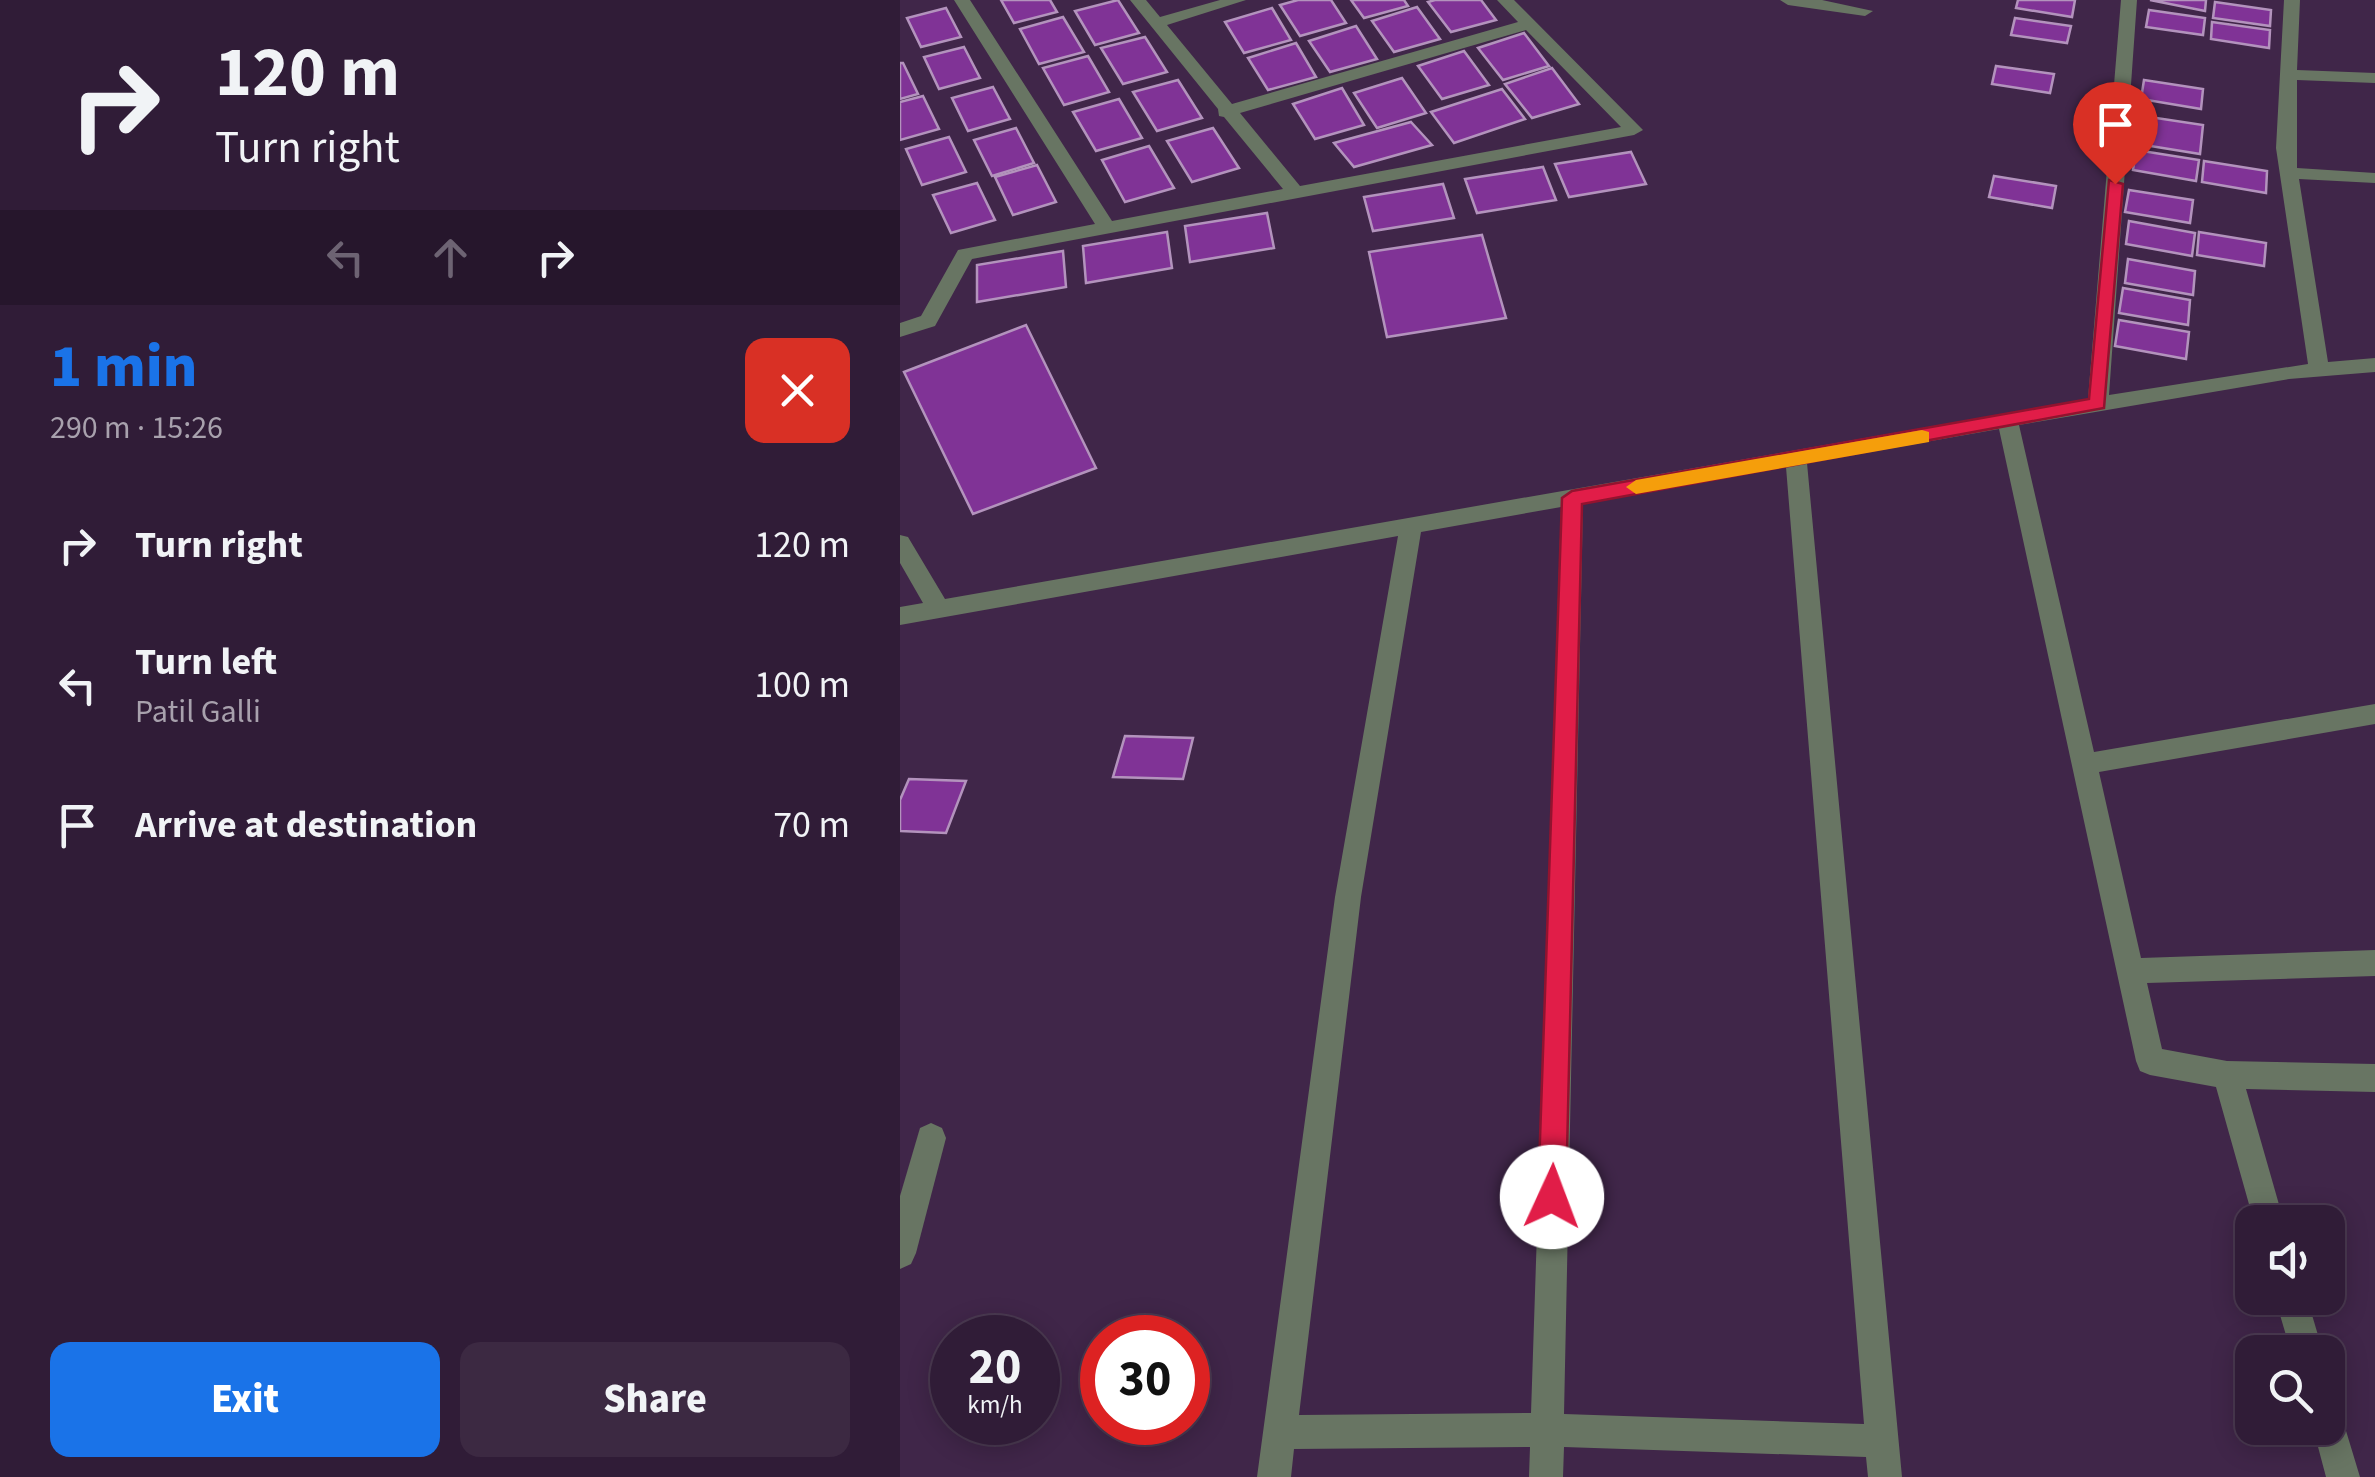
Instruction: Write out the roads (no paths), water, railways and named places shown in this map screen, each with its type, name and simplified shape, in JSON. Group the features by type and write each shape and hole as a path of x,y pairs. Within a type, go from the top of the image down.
{"street":[{"path":"962,0 1106,226"},
{"path":"1138,0 1225,112 1293,190"},
{"path":"1156,23 1238,0"},
{"path":"900,330 928,321 965,254 1293,190 1634,130 1505,0"},
{"path":"1788,0 1865,11"},
{"path":"2098,404 2129,0"},
{"path":"2292,0 2286,148 2319,370"},
{"path":"1225,112 1529,24"},
{"path":"2289,75 2375,78"},
{"path":"2289,173 2375,178"},
{"path":"900,616 2098,404 2375,365"},
{"path":"2008,422 2150,1061 2226,1074 2375,1078"},
{"path":"1796,459 1885,1477"},
{"path":"1546,1477 1572,498"},
{"path":"1274,1477 1348,897 1411,526"},
{"path":"900,544 939,610"},
{"path":"2084,764 2375,714"},
{"path":"2130,971 2375,963"},
{"path":"2226,1074 2265,1205"},
{"path":"900,1253 931,1138"},
{"path":"1280,1432 1545,1430 1883,1441"},
{"path":"2334,1445 2343,1477"}]}
